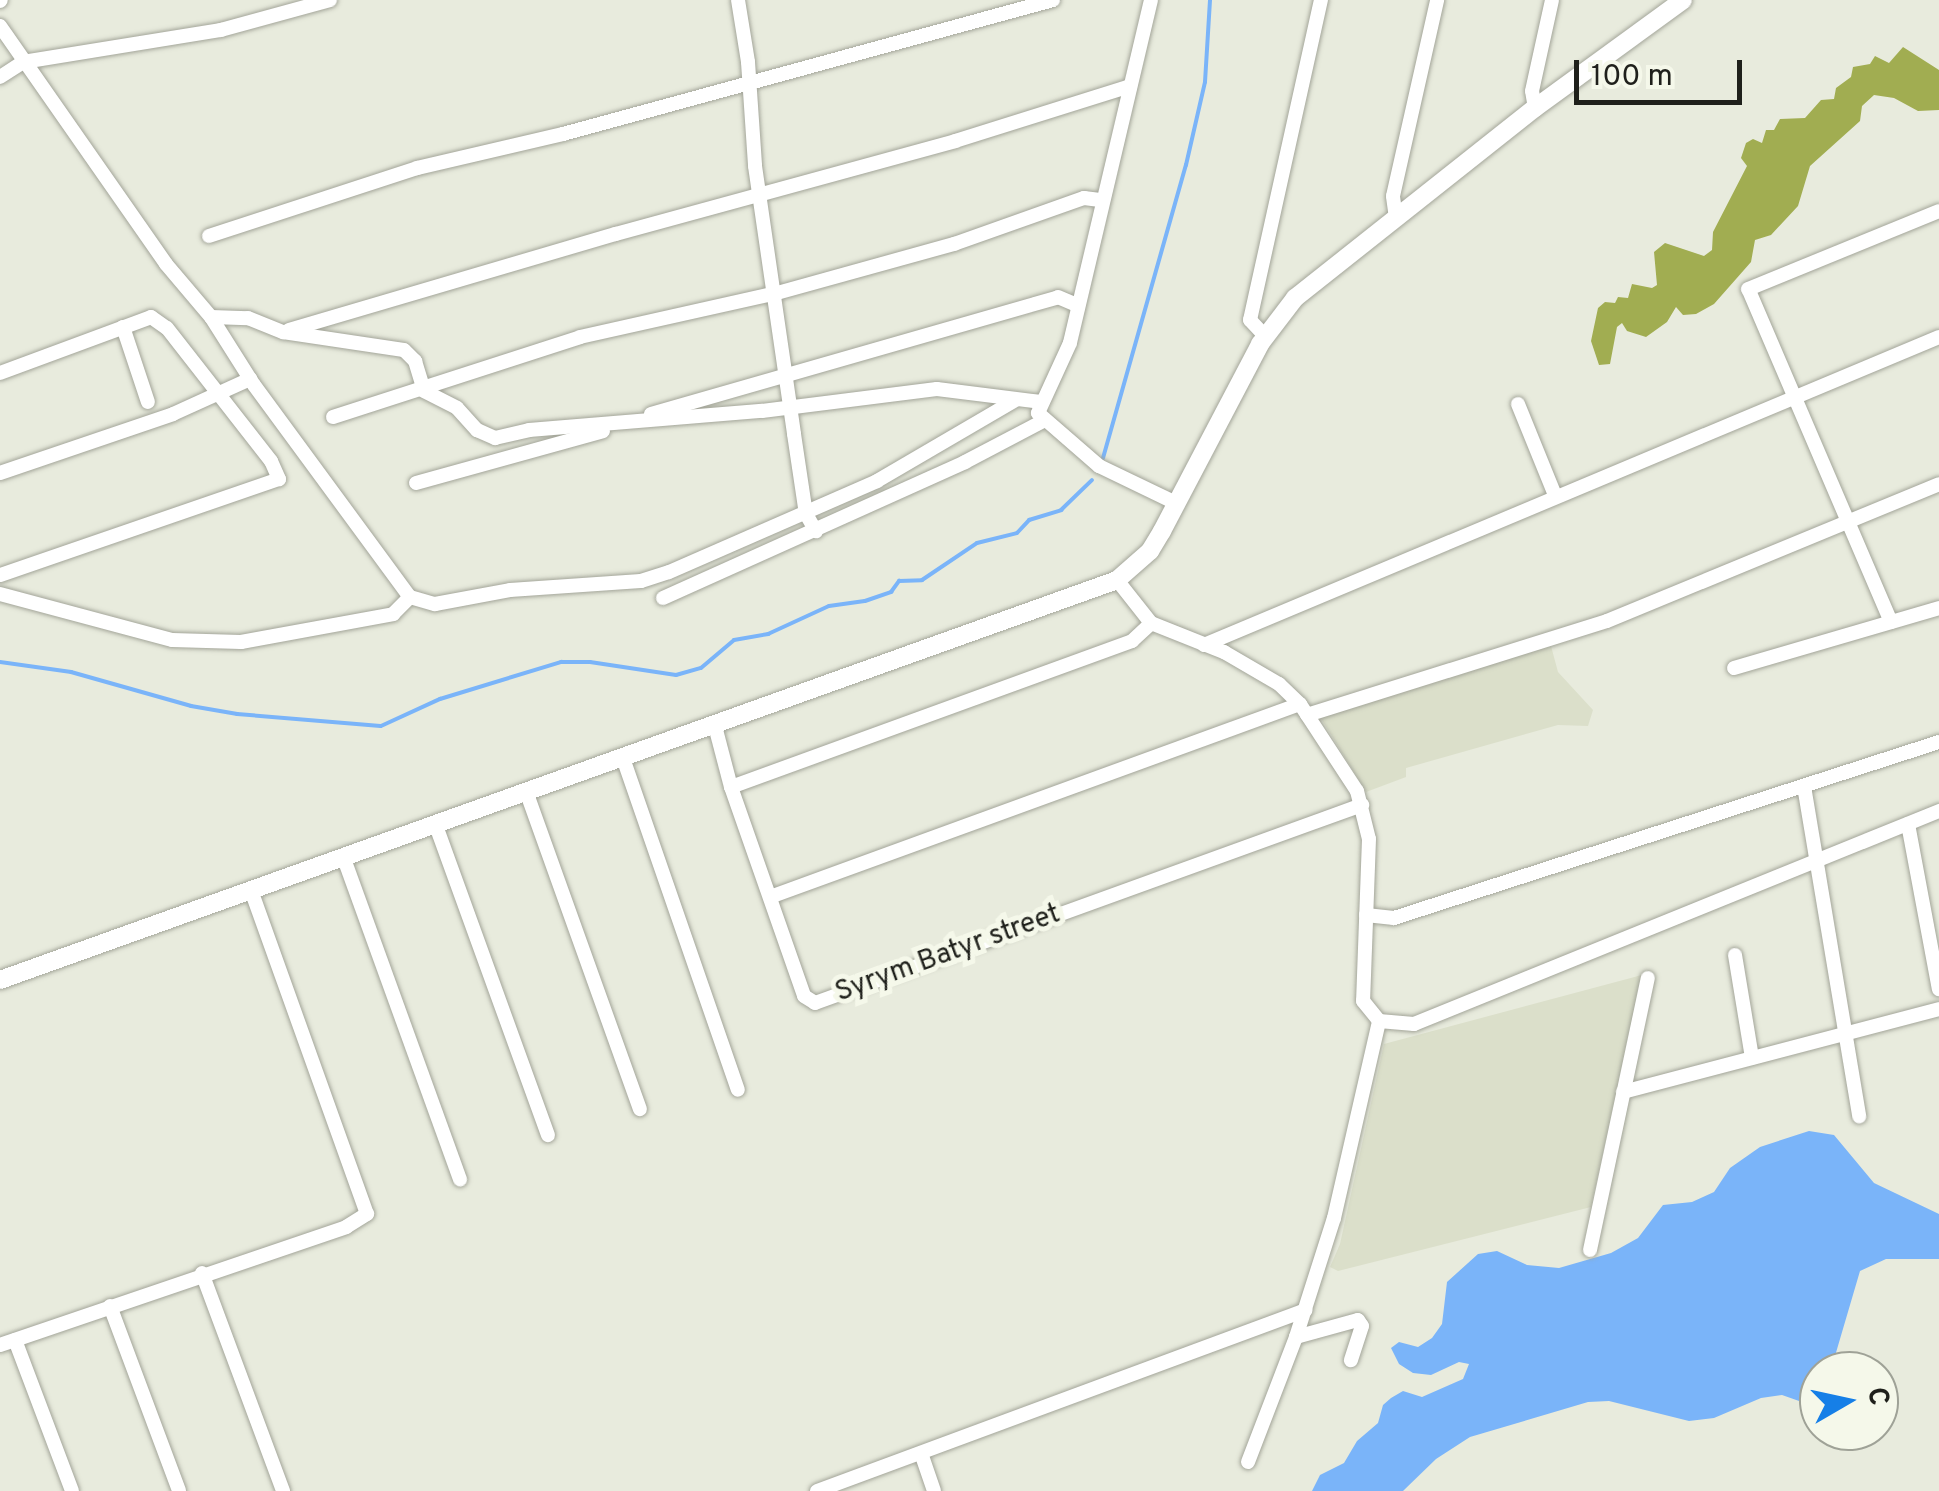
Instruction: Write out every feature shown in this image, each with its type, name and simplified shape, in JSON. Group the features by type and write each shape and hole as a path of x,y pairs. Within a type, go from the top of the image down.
{"main road":[{"path":"0,980 1118,580 1150,551 1265,336 1295,298 1536,108 1683,0"}],"street":[{"path":"0,77 23,62 221,30 330,0"},
{"path":"738,0 806,514 816,531"},
{"path":"209,236 417,168 563,134 1053,0"},
{"path":"1151,0 1100,200 1070,342 1038,413 1100,466 1176,504"},
{"path":"1265,336 1250,320 1321,0"},
{"path":"1396,218 1393,196 1437,0"},
{"path":"1536,108 1532,92 1551,7 1568,0"},
{"path":"0,26 166,264 211,317 250,379 410,597 435,604 510,590 641,581 806,514 929,454 1014,402"},
{"path":"284,332 1130,86"},
{"path":"333,418 580,337 777,293 954,244 1084,198 1100,200"},
{"path":"1891,622 1748,289 1939,211"},
{"path":"416,484 1058,297 1077,305"},
{"path":"0,373 151,316 167,328 280,478 0,575"},
{"path":"211,317 248,318 284,332 404,350 414,360 422,388 430,397 456,408 476,430 495,438 529,430 791,407 938,389 1014,402 1041,402"},
{"path":"123,327 148,402"},
{"path":"1204,646 1555,495 1939,337"},
{"path":"0,473 220,396 250,379"},
{"path":"1518,404 1555,495"},
{"path":"664,598 816,531 1043,421"},
{"path":"770,896 1304,709 1607,621 1939,484"},
{"path":"1118,580 1150,623 1266,676 1304,709 1362,804 1369,839 1364,1001 1378,1021 1334,1218 1306,1310 1248,1462"},
{"path":"0,594 172,640 241,642 393,614 410,597"},
{"path":"1734,668 1939,608"},
{"path":"732,787 1132,641 1150,623"},
{"name":"Syrym Batyr street","path":"715,726 804,996 815,1003 1362,804"},
{"path":"1366,915 1394,918 1939,742"},
{"path":"622,758 738,1090"},
{"path":"1804,786 1859,1116"},
{"path":"526,792 640,1109"},
{"path":"1378,1021 1414,1024 1939,811"},
{"path":"435,823 548,1136"},
{"path":"1908,824 1939,988"},
{"path":"343,856 460,1179"},
{"path":"72,1491 7,1342 346,1227 367,1214 251,890"},
{"path":"1735,955 1752,1058"},
{"path":"1590,1250 1648,978"},
{"path":"1623,1092 1939,1008"},
{"path":"202,1273 283,1491"},
{"path":"110,1306 179,1491"},
{"path":"824,1490 1306,1310"},
{"path":"1296,1337 1358,1320 1362,1326 1351,1360"},
{"path":"920,1453 934,1491"}],"shaded area":[{"path":"1551,646 1558,672 1593,710 1588,726 1558,725 1406,768 1406,777 1366,792 1319,715"},
{"path":"1642,975 1591,1207 1338,1271 1330,1267 1340,1244 1384,1044"}],"green space":[{"path":"1903,47 1939,70 1939,110 1918,111 1894,98 1874,95 1862,106 1860,121 1810,166 1798,206 1771,235 1755,240 1751,262 1714,304 1696,314 1683,315 1676,307 1667,322 1646,337 1627,331 1622,323 1617,327 1610,364 1599,365 1591,341 1598,308 1605,302 1615,303 1618,297 1628,298 1632,284 1652,288 1657,285 1654,252 1665,243 1704,256 1712,250 1713,232 1747,166 1741,158 1746,143 1753,139 1762,143 1766,130 1774,130 1780,119 1805,118 1821,100 1834,99 1836,88 1851,77 1853,67 1870,64 1875,56 1889,63"}],"water":[{"path":"1809,1131 1834,1135 1874,1183 1939,1214 1939,1259 1886,1259 1860,1271 1836,1351 1799,1351 1799,1401 1782,1395 1761,1398 1714,1418 1689,1421 1609,1401 1588,1402 1470,1437 1436,1459 1403,1491 1312,1491 1320,1475 1344,1463 1357,1441 1378,1423 1383,1405 1391,1398 1403,1391 1422,1397 1463,1379 1469,1364 1459,1362 1431,1375 1413,1373 1399,1364 1391,1348 1399,1342 1418,1347 1432,1338 1442,1324 1447,1282 1478,1254 1497,1251 1527,1265 1559,1268 1611,1253 1638,1238 1663,1205 1692,1202 1714,1192 1730,1168 1760,1147"}],"waterway":[{"path":"1103,458 1186,165 1205,82 1210,0"},
{"path":"0,662 71,672 191,706 237,714 381,726 440,699 561,662 590,662 676,675 701,668 734,640 768,634 829,606 865,601 891,592 899,581 922,580 977,543 1017,533 1029,520 1061,510 1092,480"}]}
